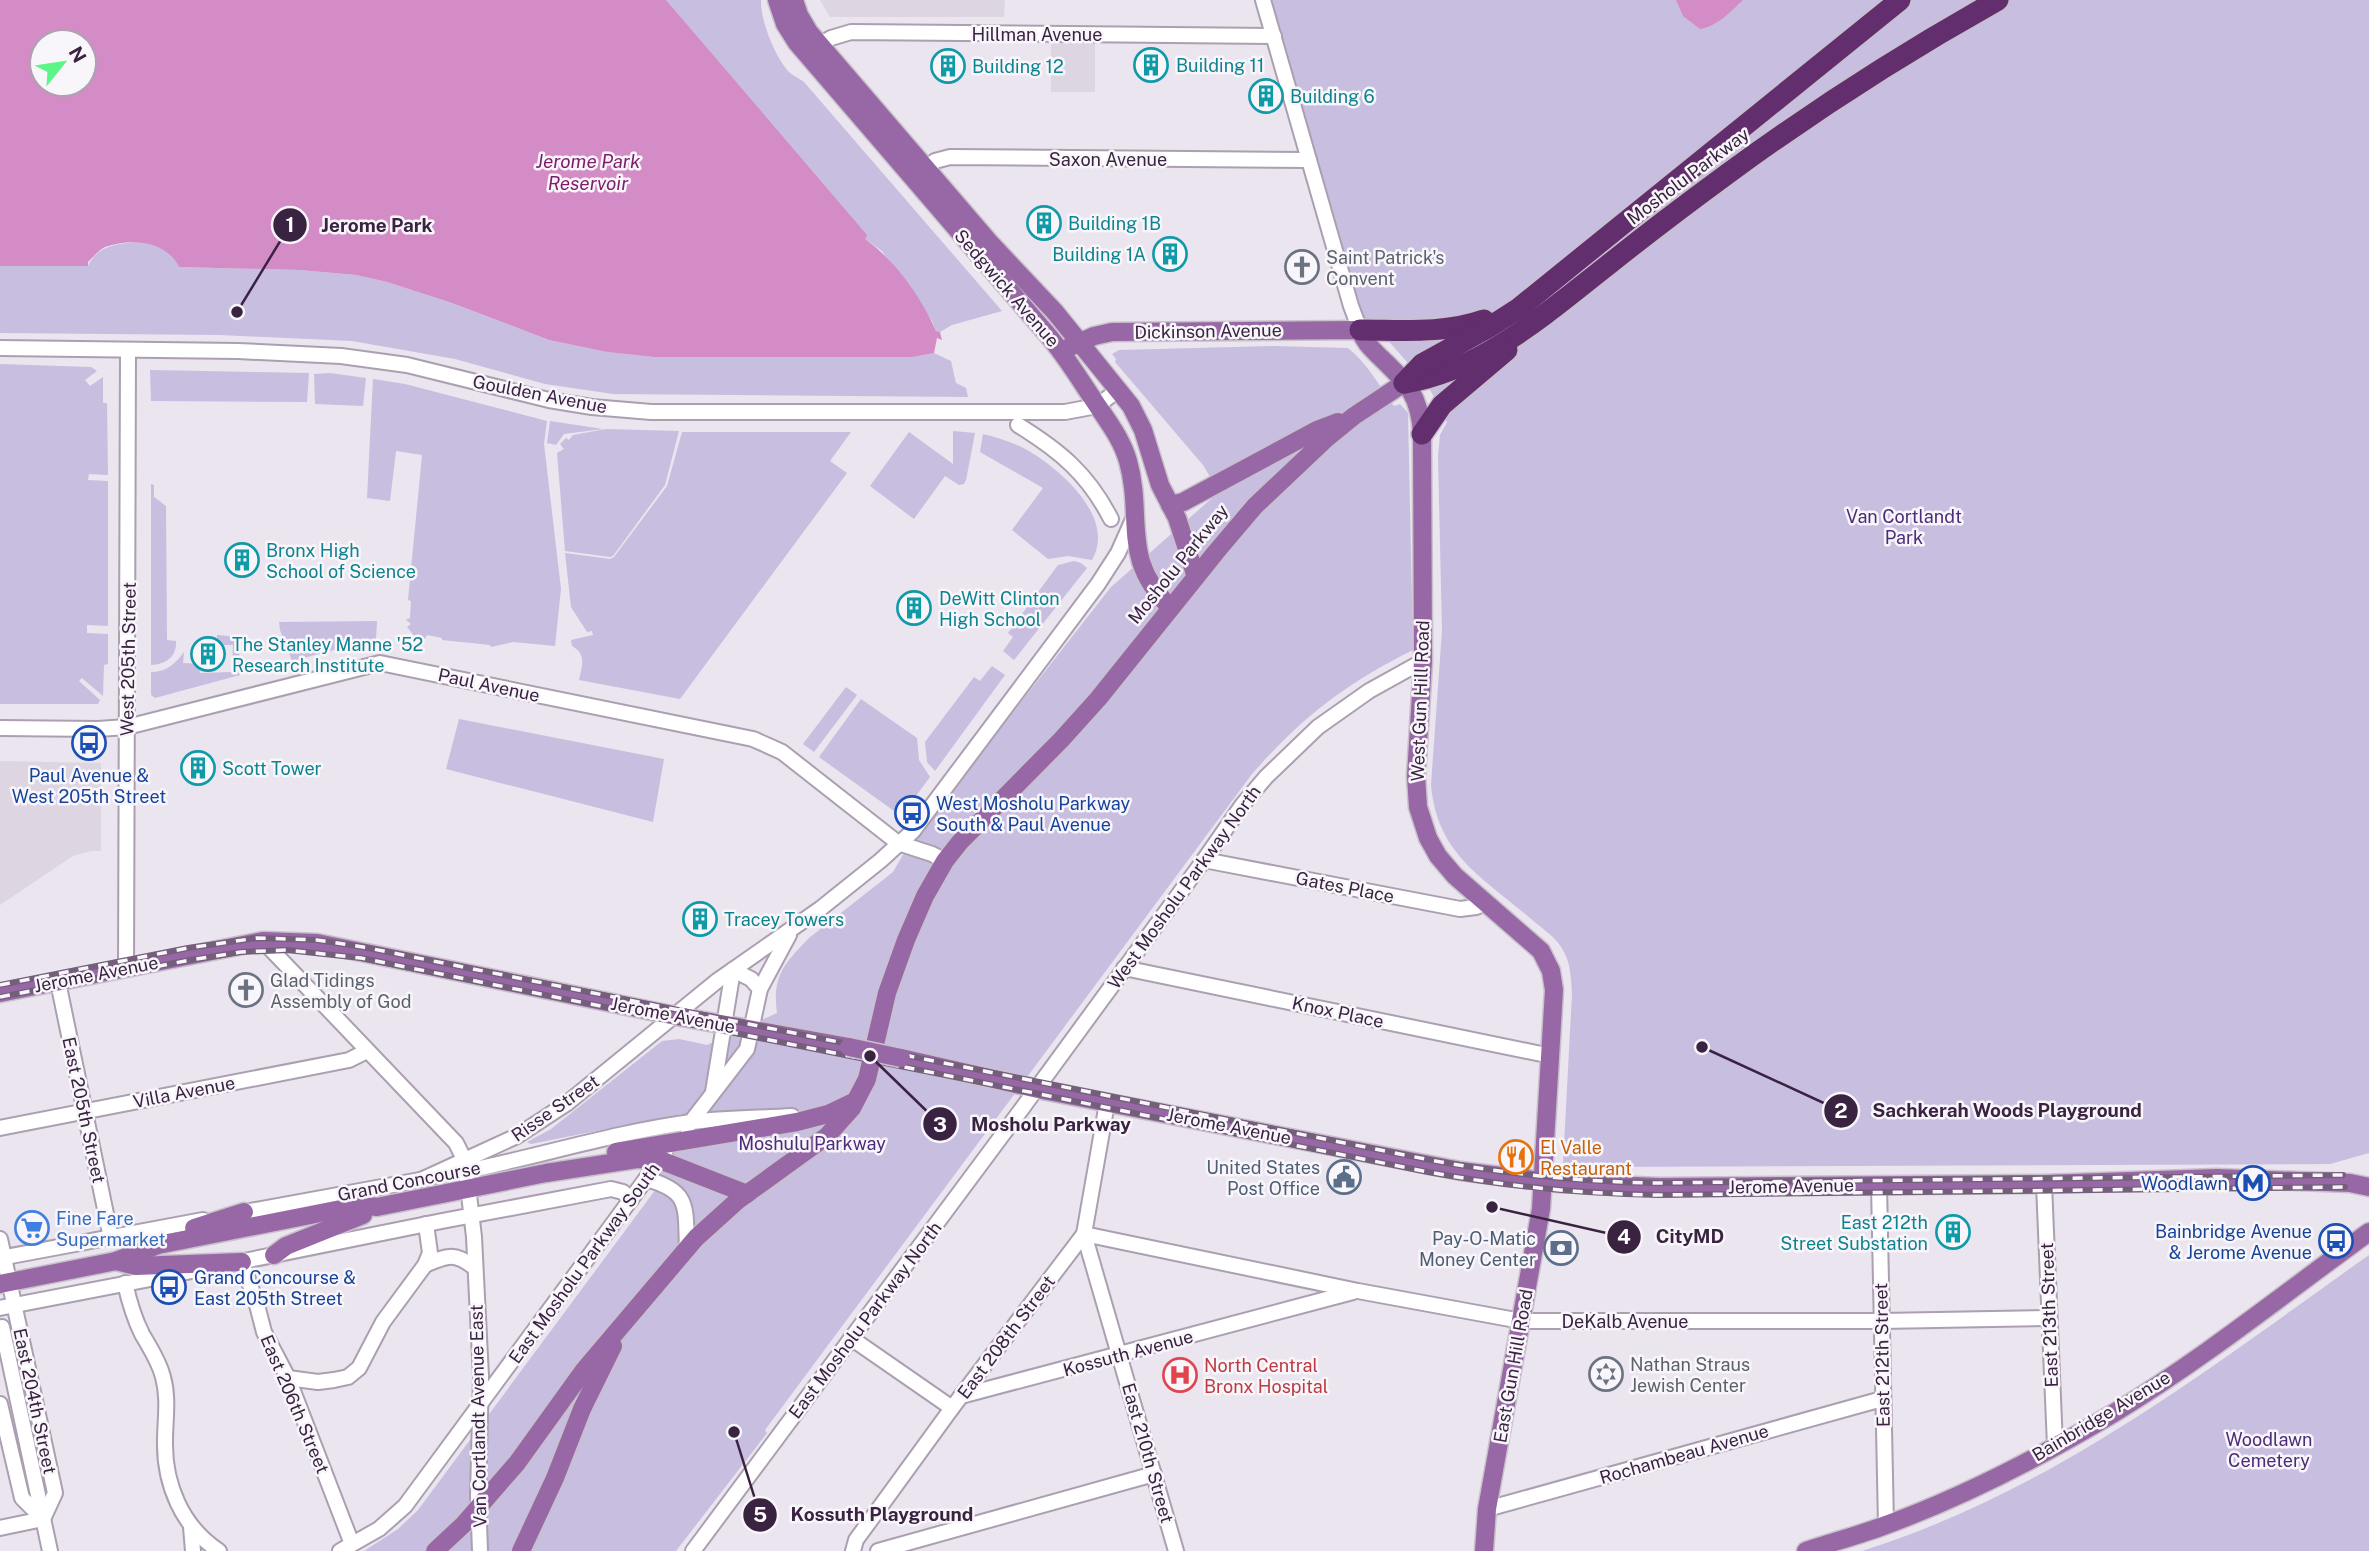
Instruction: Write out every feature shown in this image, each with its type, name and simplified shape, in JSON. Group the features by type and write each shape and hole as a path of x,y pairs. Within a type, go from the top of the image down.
{"highway":[{"name":"Mosholu Parkway","path":"1405,383 1431,379 1486,352 1525,316 1900,0"},
{"name":"Mosholu Parkway","path":"1525,316 1784,134 1880,71 1998,0"},
{"path":"1360,330 1450,329 1525,316"},
{"path":"1422,434 1442,405 1512,346 1525,316"}],"main road":[{"name":"Sedgwick Avenue","path":"777,0 788,31 812,48 919,173 1061,351 1121,443 1128,460 1133,491 1136,544 1156,591 1171,608"},
{"name":"Sedgwick Avenue","path":"794,0 812,48"},
{"name":"Sedgwick Avenue","path":"919,173 1079,342 1118,390 1139,421 1160,485 1185,541 1196,577"},
{"name":"Dickinson Avenue","path":"1061,351 1079,342 1112,332 1360,330"},
{"name":"West Gun Hill Road","path":"1360,330 1368,345 1405,383 1418,403 1422,434 1423,661 1416,776 1418,807 1424,828 1438,856 1455,876 1536,947 1549,965 1554,996 1545,1182"},
{"name":"Mosholu Parkway","path":"435,1551 478,1510 540,1434 584,1370 687,1248 720,1215 821,1141 858,1100 867,1079 881,1013 899,956 925,896 945,861 976,825 1089,709 1255,506 1319,444 1354,415 1405,383"},
{"path":"1170,505 1191,498 1317,430 1354,415"},
{"name":"Jerome Avenue","path":"0,993 263,941 317,943 1461,1171 1545,1182 1661,1187 2044,1184 2217,1178 2350,1183 2369,1187"},
{"name":"Grand Concourse","path":"546,1173 572,1160 818,1117 858,1100"},
{"name":"Grand Concourse","path":"116,1261 136,1261 370,1211 466,1174 546,1173 638,1160 660,1160 747,1194"},
{"name":"Jerome Avenue","path":"2350,1183 2369,1175"},
{"name":"East Gun Hill Road","path":"1484,1551 1487,1508 1545,1182"},
{"name":"Grand Concourse","path":"5,1283 116,1261 158,1245 361,1205 370,1211"},
{"path":"274,1255 286,1246 370,1211"},
{"path":"158,1245 188,1230 244,1212"},
{"name":"Bainbridge Avenue","path":"1806,1551 1886,1525 1972,1488 2055,1446 2115,1412 2204,1352 2369,1232"},
{"path":"116,1261 136,1266 242,1262"},
{"name":"Mosholu Parkway","path":"521,1551 555,1478 582,1409 624,1324"}],"street":[{"path":"1263,0 1360,330"},
{"name":"Hillman Avenue","path":"812,48 851,32 1273,36"},
{"name":"Saxon Avenue","path":"919,173 935,162 950,157 1309,160"},
{"name":"Goulden Avenue","path":"0,348 293,353 363,359 430,370 549,400 626,411 1057,412 1097,406 1118,390"},
{"name":"West 205th Street","path":"126,969 128,350"},
{"path":"1018,425 1073,464 1089,482 1111,519"},
{"name":"Risse Street","path":"421,1180 466,1174 566,1104 733,970 791,930 880,861 912,831 1105,574 1123,544 1134,517"},
{"name":"West Mosholu Parkway North","path":"1035,1088 1243,804 1292,750 1341,709 1423,661"},
{"name":"Paul Avenue","path":"0,728 127,727 380,663 754,739 782,752 898,843 945,861"},
{"name":"Gates Place","path":"1204,860 1460,909 1485,903"},
{"name":"East Mosholu Parkway South","path":"346,1548 379,1529 405,1506 660,1160 747,1049 760,989 791,930"},
{"name":"Van Cortlandt Avenue East","path":"263,941 456,1143 466,1174 475,1268 481,1377 478,1510 480,1551"},
{"name":"Knox Place","path":"1124,968 1551,1056"},
{"path":"713,1094 733,970 751,979 760,989"},
{"name":"East 205th Street","path":"58,982 111,1238"},
{"name":"Villa Avenue","path":"0,1128 348,1060 367,1051"},
{"name":"East Mosholu Parkway North","path":"693,1551 1035,1088"},
{"name":"East 208th Street","path":"853,1551 856,1540 952,1408 1084,1234 1107,1102"},
{"name":"Grand Concourse","path":"466,1174 586,1143 690,1122 818,1117"},
{"path":"646,1179 670,1186 680,1197 684,1210 687,1248"},
{"name":"Grand Concourse","path":"2,1258 421,1180"},
{"name":"East 213th Street","path":"2044,1184 2055,1446"},
{"name":"East 212th Street","path":"1879,1185 1886,1525"},
{"path":"7,1306 611,1189 623,1192 631,1200"},
{"path":"288,1378 318,1381 348,1377 359,1368 388,1314 425,1265 430,1254 426,1224"},
{"name":"DeKalb Avenue","path":"1084,1234 1357,1291 1521,1321 2048,1318"},
{"name":"East 210th Street","path":"1084,1234 1176,1551"},
{"name":"East 204th Street","path":"0,1239 7,1306 55,1493 43,1518"},
{"path":"425,1265 443,1257 454,1256 463,1258 475,1268"},
{"name":"East 206th Street","path":"242,1262 264,1332 288,1378 346,1548"},
{"path":"1294,1308 1306,1293 1309,1281"},
{"path":"125,1283 135,1318 163,1377 167,1416 166,1463 170,1486 191,1527 219,1551"},
{"name":"Kossuth Avenue","path":"961,1396 1357,1291"},
{"name":"East 204th Street","path":"2,1327 50,1551"},
{"path":"851,1338 952,1408"},
{"name":"Rochambeau Avenue","path":"1487,1508 1882,1399"},
{"name":"East 204th Street","path":"0,1404 22,1498 43,1518"},
{"path":"878,1551 1154,1474"},
{"path":"0,1528 43,1518"},
{"path":"191,1527 193,1551"}],"shaded area":[{"path":"820,0 1005,0 1004,17 830,17"},
{"path":"1051,37 1095,37 1095,92 1051,92"},
{"path":"0,761 101,763 101,851 73,856 0,905"}],"green space":[{"path":"666,0 761,0 766,28 785,67 804,82 1002,311 952,325 940,332 936,331 932,321 882,251 865,239"},
{"name":"Van Cortlandt Park","path":"1271,0 2369,0 2369,1153 2330,1164 1588,1167 1563,1164 1572,994 1566,957 1553,938 1479,876 1452,847 1435,809 1431,785 1442,631 1438,456 1440,435 1447,422 1428,386 1386,338 1365,324"},
{"path":"141,242 163,249 179,267 300,270 356,275 387,282 452,303 549,340 607,352 653,357 913,357 934,353 951,361 956,383 966,388 968,397 613,394 545,384 455,359 352,341 220,335 0,333 0,266 88,266 103,249 117,244"},
{"name":"Moshulu Parkway","path":"1274,346 1348,348 1367,368 1394,406 1400,404 1408,413 1413,650 1366,676 1326,703 1289,735 1252,774 765,1430 767,1433 676,1551 364,1551 398,1529 418,1510 656,1189 682,1114 531,1144 527,1142 551,1129 662,1041 679,1039 707,1045 777,1013 778,980 793,955 809,938 893,872 918,829 955,786 1111,587 1219,492 1203,465 1115,362 1112,354 1119,350"},
{"path":"0,364 91,367 97,371 85,380 90,386 103,377 103,403 107,403 108,475 89,474 88,480 108,481 108,626 87,625 87,633 108,634 108,664 104,665 103,696 82,678 79,681 100,700 98,704 0,704"},
{"path":"150,370 309,373 307,402 151,401"},
{"path":"330,373 366,378 363,406 315,404 314,374"},
{"path":"373,379 405,384 547,421 544,444 561,589 555,646 513,642 491,647 442,640 427,635 425,639 418,635 415,637 407,627 411,624 406,620 410,618 411,601 408,600 422,455 396,451 390,501 367,498"},
{"path":"550,421 603,429 564,434 556,445 547,443"},
{"path":"606,429 679,431 665,485 613,556 565,551 557,453 564,449 560,444 573,435"},
{"path":"953,431 975,433 966,480 959,485 945,476 914,519 870,486 909,432 953,464"},
{"path":"682,432 851,432 830,461 847,473 680,699 579,680 582,657 572,646 571,640 593,635 592,631 587,632 571,607 565,553 610,559 614,557 667,486"},
{"path":"983,434 1029,451 1070,483 1091,512 1097,528 1098,544 1092,560 1068,556 1048,559 1012,530 1043,488 980,452"},
{"path":"151,484 154,485 154,497 166,506 167,640 176,641 176,647 170,659 151,665"},
{"path":"1074,561 1087,568 1014,660 1003,651 1013,637 1008,633 1058,565"},
{"path":"377,621 376,639 292,661 279,622"},
{"path":"217,635 239,637 240,675 155,698 151,695 151,672 162,671 184,652 183,663 199,664 200,673 232,672 233,645 217,645"},
{"path":"992,666 1005,675 935,771 927,762 925,742 974,677 980,681"},
{"path":"846,687 857,695 814,752 803,744"},
{"path":"861,699 917,738 919,760 930,777 901,816 819,757"},
{"path":"459,719 664,759 653,822 446,769"},
{"name":"Woodlawn Cemetery","path":"2369,1255 2369,1551 1862,1551 1932,1526 2064,1461 2188,1383"}],"water":[{"name":"Jerome Park Reservoir","path":"0,0 666,0 867,235 865,239 897,269 923,305 942,340 937,338 934,353 913,357 653,357 607,352 549,340 452,303 356,275 300,270 179,267 166,251 157,246 136,242 105,247 88,262 88,266 0,266"},
{"path":"1676,0 1743,0 1718,22 1700,29 1683,16"}],"railway":[{"path":"0,985 188,948 257,938 317,940 1430,1160 1516,1173 1659,1183 2343,1175"},
{"path":"0,997 190,960 241,952 287,950 361,958 1428,1172 1514,1185 1659,1195 2345,1187"}],"place":[{"name":"Building 11","path":"1151,65"},
{"name":"Building 12","path":"948,66"},
{"name":"Building 6","path":"1266,96"},
{"name":"Building 1B","path":"1044,223"},
{"name":"Building 1A","path":"1170,254"},
{"name":"Saint Patrick's Convent","path":"1302,267"},
{"name":"Jerome Park","path":"237,312"},
{"name":"Bronx High School of Science","path":"242,560"},
{"name":"DeWitt Clinton High School","path":"914,608"},
{"name":"The Stanley Manne '52 Research Institute","path":"208,654"},
{"name":"Paul Avenue & West 205th Street","path":"89,743"},
{"name":"Scott Tower","path":"198,768"},
{"name":"West Mosholu Parkway South & Paul Avenue","path":"912,813"},
{"name":"Tracey Towers","path":"700,919"},
{"name":"Glad Tidings Assembly of God","path":"246,990"},
{"name":"Sachkerah Woods Playground","path":"1702,1047"},
{"name":"Mosholu Parkway","path":"870,1056"},
{"name":"El Valle Restaurant","path":"1516,1157"},
{"name":"United States Post Office","path":"1344,1177"},
{"name":"Woodlawn","path":"2253,1183"},
{"name":"CityMD","path":"1492,1207"},
{"name":"Fine Fare Supermarket","path":"32,1228"},
{"name":"East 212th Street Substation","path":"1953,1232"},
{"name":"Bainbridge Avenue & Jerome Avenue","path":"2336,1241"},
{"name":"Pay-O-Matic Money Center","path":"1561,1248"},
{"name":"Grand Concourse & East 205th Street","path":"169,1287"},
{"name":"Nathan Straus Jewish Center","path":"1606,1374"},
{"name":"North Central Bronx Hospital","path":"1180,1375"},
{"name":"Kossuth Playground","path":"734,1432"}]}
